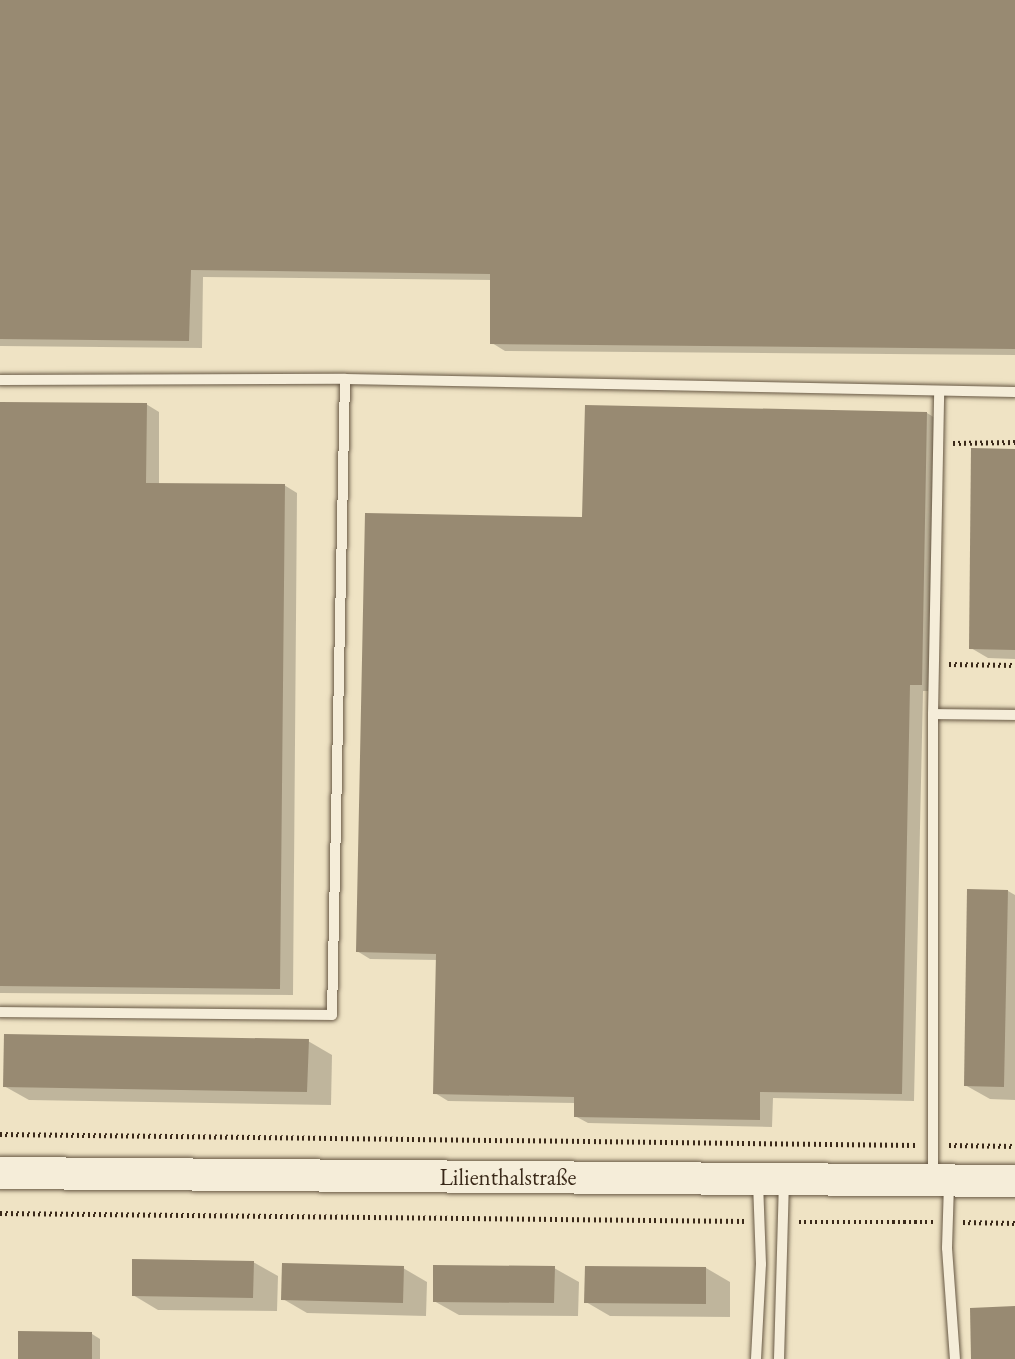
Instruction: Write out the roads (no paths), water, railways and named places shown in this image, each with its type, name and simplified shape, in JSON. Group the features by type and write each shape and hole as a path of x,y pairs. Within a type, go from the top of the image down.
{"main road":[{"name":"Lilienthalstraße","path":"0,1172 1015,1181"}],"lane":[{"path":"0,1012 332,1015 345,379"},
{"path":"0,380 345,379 1015,392"},
{"path":"939,392 933,714 934,1145 948,1222 955,1359"},
{"path":"933,714 1015,715"},
{"path":"756,1359 761,1222 771,1179"},
{"path":"771,1179 783,1222 779,1359"}]}
